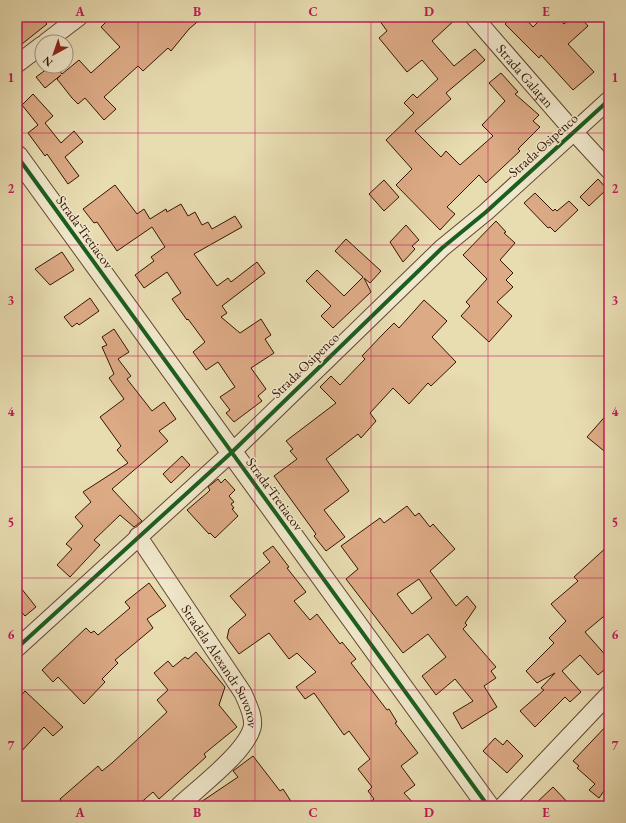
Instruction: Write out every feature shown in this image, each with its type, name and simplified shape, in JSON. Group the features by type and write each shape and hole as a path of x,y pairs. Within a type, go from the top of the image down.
{"street":[{"path":"57,34 79,17"},
{"name":"Strada Galațan","path":"474,17 609,170"},
{"path":"17,64 34,51"},
{"name":"Strada Osipenco","path":"17,648 138,536 231,453 442,248 486,212 609,100"},
{"name":"Strada Tretiacov","path":"17,156 488,806"},
{"name":"Stradela Alexandr Suvorov","path":"138,536 238,687 251,713 253,727 247,739 234,755 179,806"},
{"path":"503,806 609,694"}],"building":[{"path":"17,17 41,17 47,24 17,48"},
{"path":"111,17 203,17 189,29 171,51 168,48 143,71 138,66 104,97 116,109 104,120 85,98 78,104 72,98 57,79 61,75 45,88 36,77 40,74 74,74 74,64 79,60 91,73 120,47 101,27"},
{"path":"377,17 458,17 432,41 454,66 475,49 485,60 446,93 451,99 415,131 441,157 446,151 460,165 493,136 482,125 505,101 489,83 501,73 518,92 515,94 539,115 533,121 540,127 518,149 520,151 486,183 479,175 447,207 455,214 440,230 396,185 412,169 386,140 414,113 404,103 413,94 417,98 438,79 422,60 407,72 379,38 387,31"},
{"path":"512,17 524,17 533,27 543,17 558,17 564,24 572,17 580,17 588,26 568,44 594,72 573,90 541,55 539,58 505,24"},
{"path":"33,94 53,116 45,123 61,143 74,131 83,142 65,157 79,176 68,184 47,154 45,156 28,133 38,125 22,105"},
{"path":"598,179 607,189 589,206 580,197"},
{"path":"384,180 399,197 384,211 369,194"},
{"path":"115,185 137,214 144,209 150,219 166,209 167,212 181,204 188,216 195,212 202,225 208,222 212,229 235,216 242,227 194,254 217,286 228,278 231,282 257,262 265,273 222,306 227,313 221,317 240,333 261,319 271,335 265,339 274,353 251,368 266,389 258,396 262,401 234,422 226,413 230,410 220,397 235,387 218,362 206,370 193,352 205,342 172,299 181,293 167,272 144,288 135,275 154,261 151,257 165,247 152,227 117,251 97,222 94,223 83,209"},
{"path":"535,193 553,211 555,209 557,211 569,201 578,210 555,232 550,227 548,228 524,203"},
{"path":"496,221 506,232 504,233 515,243 500,260 513,273 506,280 513,287 497,302 512,316 489,342 461,316 470,306 466,302 487,279 463,255"},
{"path":"406,225 419,240 412,246 415,249 403,262 390,242"},
{"path":"346,239 381,271 370,283 364,278 371,292 333,328 321,316 331,306 306,281 317,270 344,296 363,277 335,251"},
{"path":"62,252 74,270 50,285 35,269"},
{"path":"90,298 99,311 79,325 77,323 72,327 64,317"},
{"path":"424,300 447,321 432,337 456,362 431,386 428,383 409,404 393,388 370,413 376,421 361,438 358,434 326,459 349,491 324,510 345,537 326,551 314,536 316,534 274,476 297,459 290,451 293,449 286,441 336,403 320,387 331,376 340,385 365,359 362,356 383,334 394,323 399,328"},
{"path":"114,329 129,352 118,359 131,376 127,379 152,411 164,402 176,419 159,431 168,441 112,489 142,521 134,527 120,515 94,540 100,545 70,577 57,565 72,549 66,544 83,526 75,517 91,502 83,492 128,463 117,450 121,446 100,417 124,399 109,378 114,374 102,347 107,345 102,337"},
{"path":"609,412 609,455 587,437"},
{"path":"182,456 190,465 171,483 163,474"},
{"path":"218,479 221,483 225,479 235,490 229,496 234,502 231,504 234,508 232,509 238,516 215,538 210,533 209,534 187,510 210,490 208,487"},
{"path":"407,506 415,516 419,513 430,527 433,524 455,549 430,571 456,606 467,596 476,607 465,623 467,625 463,629 496,667 491,671 496,678 484,686 497,707 462,729 453,713 473,701 455,679 436,695 422,676 446,657 428,634 403,653 346,579 358,569 341,546 380,518 384,523","holes":["419,579 432,598 412,614 397,594"]},
{"path":"609,545 609,612 585,632 609,659 609,666 598,675 580,655 562,671 581,692 570,702 565,697 535,727 520,711 544,690 541,688 555,673 537,683 526,671 554,643 549,638 566,621 551,604 578,581 574,577"},
{"path":"273,546 289,567 287,568 306,592 294,601 310,620 317,614 340,644 342,642 356,659 351,663 387,710 389,709 397,722 395,723 418,753 401,766 415,785 404,793 416,806 365,806 374,799 368,791 372,787 358,769 370,759 349,731 344,735 314,693 305,699 296,687 316,672 297,653 289,659 269,633 239,654 227,638 229,629 246,615 230,596 270,562 263,553"},
{"path":"17,583 36,607 25,616 17,607"},
{"path":"149,583 166,606 147,619 153,628 115,660 118,663 102,679 105,682 84,704 58,677 53,682 42,670 86,628 91,633 94,631 98,635 130,608 125,602"},
{"path":"196,652 225,687 219,705 237,727 204,754 206,757 159,799 153,792 137,806 56,806 61,801 60,799 98,766 102,771 167,712 157,700 168,690 154,673 168,661 173,667 185,657 188,659"},
{"path":"25,691 63,727 53,736 44,727 17,756 17,700"},
{"path":"609,723 609,795 604,791 599,798 589,790 595,784 577,768 579,766 573,761"},
{"path":"495,738 503,745 507,740 523,756 507,773 483,751"},
{"path":"253,756 280,791 283,789 294,806 195,806 238,777 233,771"},
{"path":"553,787 571,806 533,806"}],"cycle path":[{"path":"17,648 231,453 442,248 486,212 609,100"},
{"path":"17,156 488,806"}]}
